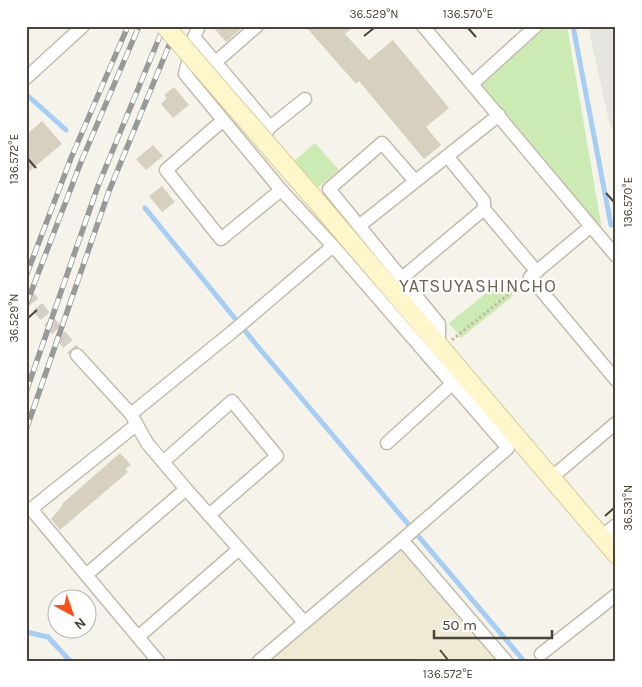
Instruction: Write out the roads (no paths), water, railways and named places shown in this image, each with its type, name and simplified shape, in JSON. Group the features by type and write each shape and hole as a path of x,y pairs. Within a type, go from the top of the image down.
{"street":[{"path":"26,78 83,26"},
{"path":"165,26 616,554"},
{"path":"192,83 257,26"},
{"path":"423,26 616,256"},
{"path":"472,84 536,26"},
{"path":"196,32 215,62 270,127"},
{"path":"196,32 184,74 281,190 333,246 508,448 260,661"},
{"path":"246,149 305,99"},
{"path":"359,226 499,115"},
{"path":"222,120 166,170 220,239 281,190"},
{"path":"415,181 382,143 329,189 439,324 439,346"},
{"path":"447,156 484,201 484,209 616,380"},
{"path":"402,278 484,209"},
{"path":"533,274 590,227"},
{"path":"158,661 31,509 333,246"},
{"path":"77,355 134,420 147,443 163,462 238,550 304,622"},
{"path":"387,443 452,384"},
{"path":"163,462 232,401 277,456 209,515"},
{"path":"551,478 616,423"},
{"path":"86,575 186,489"},
{"path":"601,537 616,525"},
{"path":"409,534 506,661"},
{"path":"138,638 238,550"},
{"path":"541,654 616,595"}],"waterway":[{"path":"573,26 611,225"},
{"path":"26,94 66,130"},
{"path":"145,208 259,348 524,661"},
{"path":"26,632 48,637 70,661"}],"tunnel":[{"path":"26,293 77,355"}],"railway":[{"path":"26,276 71,158 128,26"},
{"path":"26,305 81,162 139,26"},
{"path":"26,392 98,186 164,26"},
{"path":"26,430 109,191 177,26"}],"district":[{"name":"YATSUYASHINCHO","path":"478,286"}]}
